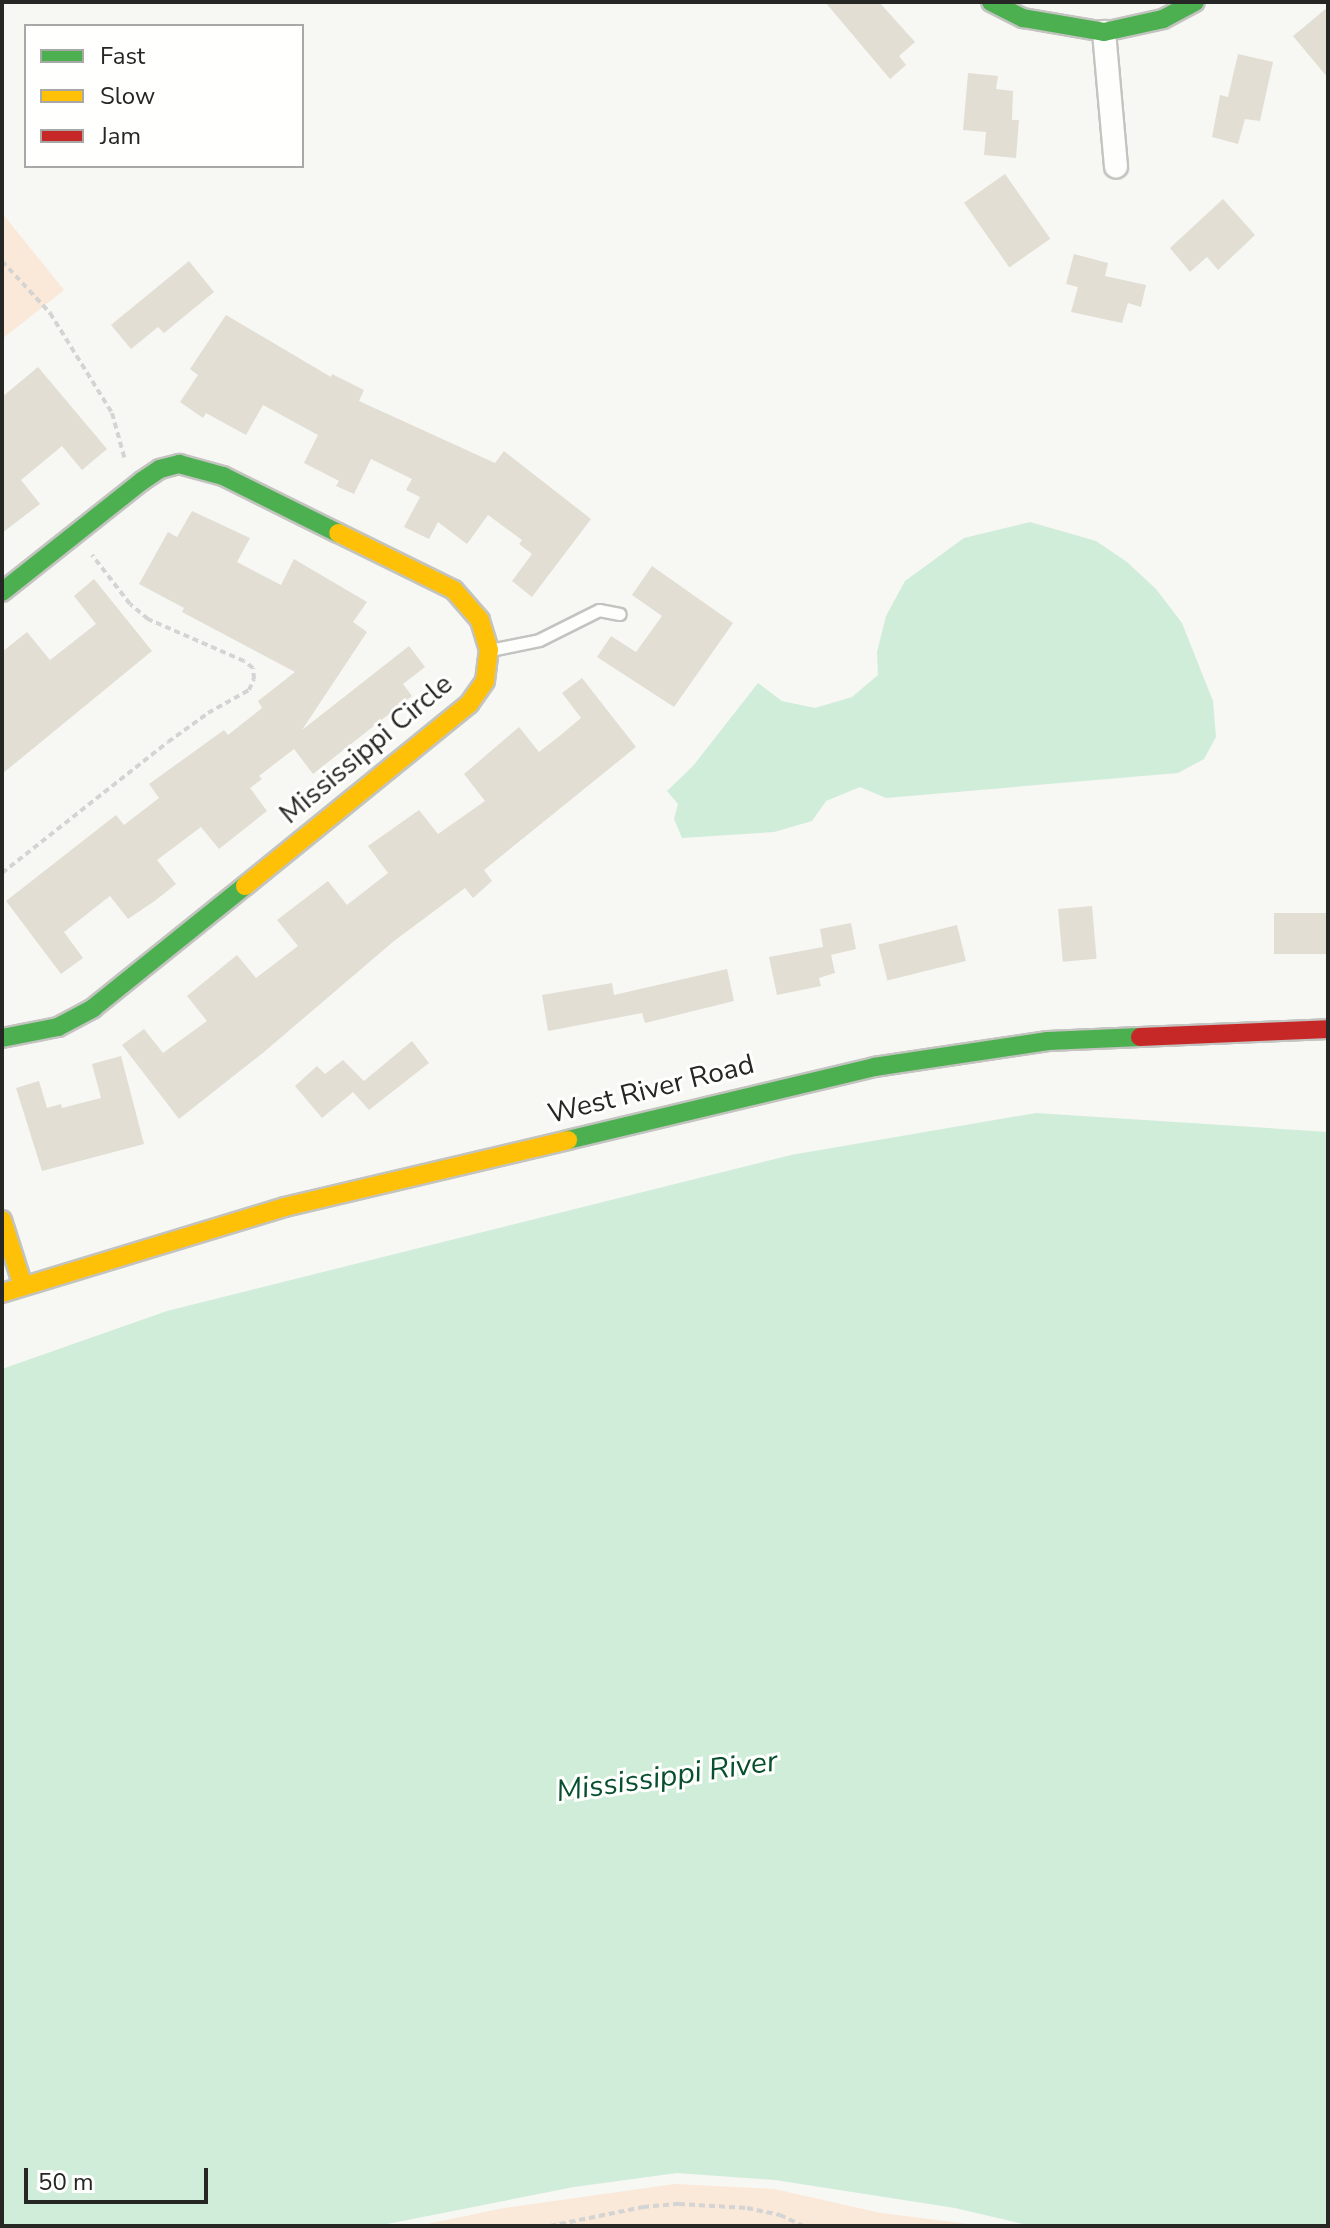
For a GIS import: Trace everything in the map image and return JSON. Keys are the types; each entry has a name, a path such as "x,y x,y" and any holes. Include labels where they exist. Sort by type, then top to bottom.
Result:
{"street":[{"path":"991,2 1023,18 1104,32 1163,19 1195,2"},
{"path":"1104,32 1116,166"},
{"path":"2,592 142,481 160,469 179,464 198,467 237,483 454,590 480,620 489,650"},
{"name":"Mississippi Circle","path":"2,1038 58,1027 93,1008 116,990 469,704 485,681 489,650"},
{"name":"West River Road","path":"2,1293 376,1184 790,1084 917,1058 1048,1041 1328,1029"},
{"path":"2,1220 23,1286"}],"lane":[{"path":"489,650 539,640 599,610 620,614"}],"path":[{"path":"2,261 50,313 112,413 125,461 142,481"},
{"path":"2,873 168,742 208,713 249,690 254,679 253,668 244,661 176,632 139,611 75,534"},
{"path":"550,2226 643,2207 679,2204 747,2208 804,2226"}],"shaded area":[{"path":"2,213 64,290 2,339"},
{"path":"675,2184 774,2189 881,2213 984,2226 418,2226 504,2208"}],"water":[{"path":"1030,522 1096,541 1127,562 1156,589 1182,623 1213,701 1216,737 1204,759 1178,773 886,798 860,787 826,801 812,821 774,832 682,838 674,819 678,804 667,791 693,766 758,683 782,701 815,708 852,697 878,675 877,652 886,616 905,581 964,538"},
{"name":"Mississippi River","path":"1036,1113 1328,1132 1328,2226 1032,2226 955,2208 775,2180 677,2173 574,2187 377,2226 2,2226 2,1369 167,1311 791,1155"}],"building":[{"path":"825,2 879,2 915,42 899,56 906,65 890,79"},
{"path":"1328,7 1328,78 1293,36"},
{"path":"1238,54 1273,62 1260,121 1245,119 1238,144 1212,137 1220,95 1228,97"},
{"path":"968,73 998,76 996,89 1013,91 1012,120 1019,120 1016,158 984,155 986,132 963,130"},
{"path":"1005,174 1050,239 1009,267 964,203"},
{"path":"1223,199 1255,235 1218,270 1207,257 1190,272 1170,248"},
{"path":"1074,254 1108,263 1105,276 1146,285 1141,307 1128,303 1122,323 1071,312 1078,287 1066,284"},
{"path":"189,261 214,292 164,333 158,327 131,349 111,325"},
{"path":"226,315 331,377 332,374 364,390 359,401 495,463 504,451 591,519 532,597 512,581 532,554 519,544 522,540 488,515 467,544 438,522 429,539 404,527 420,497 406,490 412,479 371,459 354,494 336,486 339,481 304,463 318,435 263,405 246,435 206,413 203,418 180,402 198,375 190,369"},
{"path":"38,367 107,449 82,470 62,446 21,480 40,504 2,533 2,397"},
{"path":"192,511 250,538 237,562 281,585 294,559 367,602 353,622 367,632 302,730 409,646 425,667 403,684 412,696 313,774 294,749 259,776 262,779 250,788 267,811 219,849 201,827 157,860 176,884 156,900 128,919 110,896 64,932 83,958 61,974 6,901 116,815 124,825 159,798 149,784 224,730 228,735 262,708 258,701 295,672 182,612 184,608 139,584 168,532 177,537"},
{"path":"652,566 733,623 674,707 597,657 611,636 636,652 662,616 632,595"},
{"path":"94,579 152,651 2,774 2,652 27,632 50,660 96,624 74,596"},
{"path":"582,678 636,747 484,870 492,881 473,898 465,888 394,941 264,1052 179,1119 122,1045 144,1029 163,1053 207,1021 187,996 237,955 256,978 298,946 277,920 328,881 347,905 388,873 368,846 419,810 438,834 485,801 464,774 519,727 539,752 562,734 581,718 562,693"},
{"path":"1092,906 1097,959 1063,962 1058,909"},
{"path":"1274,913 1328,913 1328,954 1274,954"},
{"path":"851,923 856,949 831,955 835,973 819,978 821,986 777,995 769,957 823,947 820,929"},
{"path":"957,925 966,961 887,980 878,945"},
{"path":"727,969 734,1001 645,1023 642,1013 548,1031 542,995 612,983 614,995"},
{"path":"412,1041 429,1063 369,1110 353,1092 322,1118 295,1086 317,1066 325,1074 343,1060 364,1081"},
{"path":"121,1056 144,1144 42,1171 16,1088 39,1081 47,1108 61,1104 62,1108 101,1098 92,1064"}],"traffic: fast":[{"path":"991,2 1023,18 1104,32 1163,19 1195,2"},
{"path":"2,592 142,481 160,469 179,464 223,476 338,533"},
{"path":"2,1038 58,1027 93,1008 245,886"},
{"path":"568,1140 874,1067 1048,1041 1140,1037"}],"traffic: slow":[{"path":"245,886 469,704 485,681 489,650 480,620 454,590 338,533"},
{"path":"2,1293 285,1207 568,1140"},
{"path":"2,1220 23,1286"}],"traffic: jam":[{"path":"1140,1037 1328,1029"}]}
